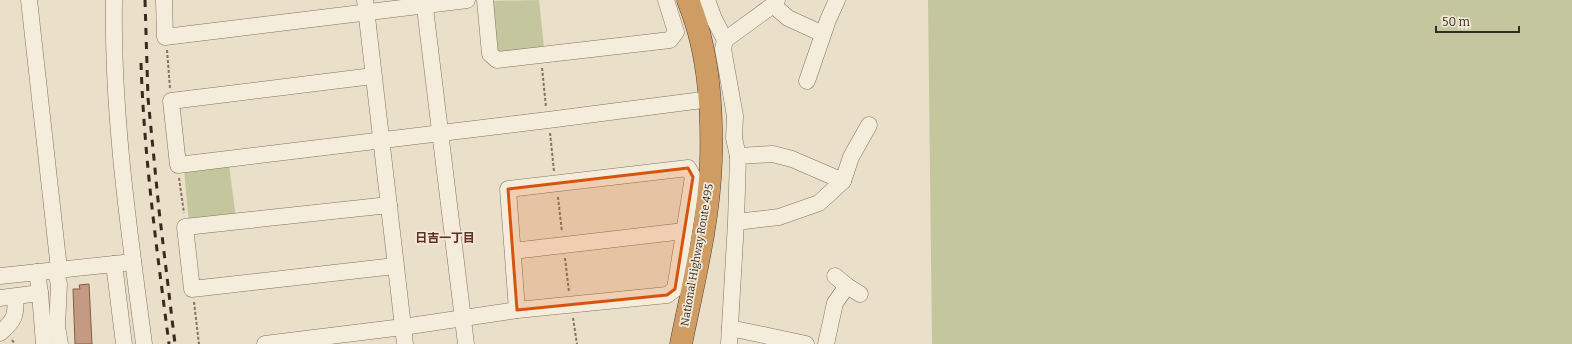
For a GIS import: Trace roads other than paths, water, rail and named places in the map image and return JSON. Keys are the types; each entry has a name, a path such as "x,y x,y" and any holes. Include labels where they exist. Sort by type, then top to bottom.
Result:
{"highway":[{"name":"National Highway Route 495","path":"681,344 706,212 711,162 710,109 701,41 688,0"}],"street":[{"path":"29,0 58,270 59,284 57,327 60,344"},
{"path":"114,0 116,91 120,151 144,344"},
{"path":"164,0 166,37 366,6 467,0"},
{"path":"485,0 490,54 497,60 670,40 676,32 666,0"},
{"path":"707,0 714,19 725,40 723,49 734,116 734,138 738,156 736,222 729,336 806,344"},
{"path":"807,81 823,34 837,0"},
{"path":"424,2 466,344"},
{"path":"725,40 775,3 788,18 823,34"},
{"path":"366,6 405,344"},
{"path":"373,76 171,101 178,165 548,120 710,109 734,116"},
{"path":"736,222 779,217 819,203 843,181 851,157 869,125"},
{"path":"738,156 773,154 792,159 843,181"},
{"path":"265,344 403,327 517,310 667,295 674,289 693,177 688,168 508,189 517,310"},
{"path":"389,205 185,227 192,289 395,266"},
{"path":"513,252 684,231"},
{"path":"0,276 133,262"},
{"path":"114,264 124,344"},
{"path":"37,272 44,344"},
{"path":"826,344 835,302 847,285"},
{"path":"0,333 15,317 16,308 8,297 40,293"}],"railway":[{"path":"145,0 148,98 159,210 175,344"},
{"path":"141,63 148,169 169,344"}],"district":[{"name":"日吉一丁目","path":"445,238"}]}
